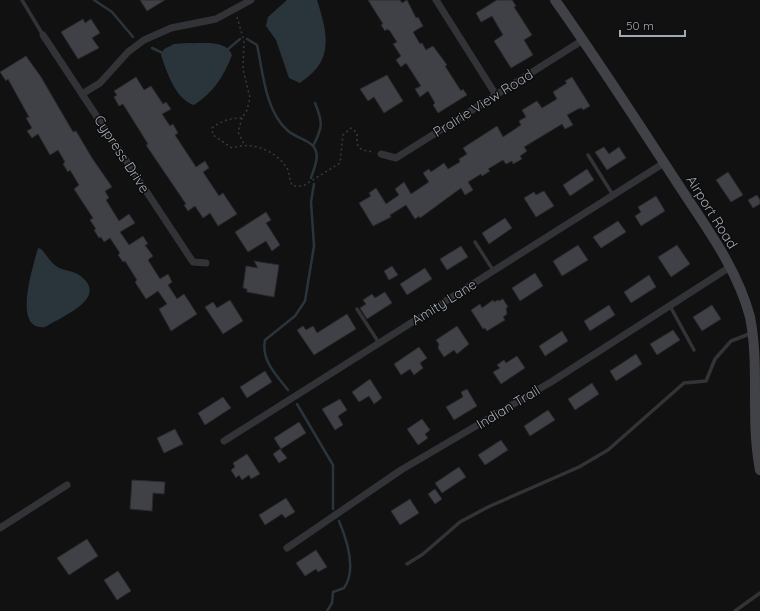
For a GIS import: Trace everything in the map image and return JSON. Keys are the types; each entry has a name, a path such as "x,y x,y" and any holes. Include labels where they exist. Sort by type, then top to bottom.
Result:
{"street":[{"path":"82,94 100,83 128,52 144,40 171,28 216,18 251,0"},
{"path":"436,0 496,95"},
{"name":"Airport Road","path":"555,0 664,163 730,267 750,316 753,333 756,366 756,435 760,470"},
{"name":"Cypress Drive","path":"43,35 193,262 206,263"},
{"name":"Prairie View Road","path":"381,154 396,158 583,40"},
{"name":"Amity Lane","path":"224,441 664,163"},
{"name":"Indian Trail","path":"287,548 401,470 551,382 730,267"},
{"path":"0,528 67,485"}],"lane":[{"path":"22,0 43,35"},
{"path":"588,155 613,195"},
{"path":"475,242 494,271"},
{"path":"670,306 694,350"},
{"path":"357,309 379,343"},
{"path":"407,564 467,518 488,507 579,467 608,450 684,383 706,381 715,359 731,342 753,333"},
{"path":"735,611 760,593"}],"path":[{"path":"235,9 244,41 243,69 250,98 238,132 245,146"},
{"path":"242,118 227,120 212,128 211,132 213,136 232,148 245,146 268,150 275,155 287,169 293,186 303,186 340,163 343,136 351,128 357,132 357,146 360,149 381,154"}],"shaded area":[{"path":"287,0 317,0 326,36 326,45 321,61 314,71 300,83 289,78 276,40 266,26 268,17"},
{"path":"174,44 219,44 229,50 232,55 217,83 207,95 194,105 187,102 177,91 169,77 161,55 164,49"},
{"path":"38,248 41,249 58,268 79,275 87,283 90,291 87,298 81,305 72,312 45,327 35,325 29,319 27,308 29,281"}],"building":[{"path":"140,0 165,0 147,11"},
{"path":"368,0 400,0 402,3 407,0 416,18 418,17 423,26 413,32 420,44 422,43 426,50 433,46 447,65 445,66 461,91 463,89 467,95 438,113 433,105 435,103 428,91 420,97 415,89 421,86 406,63 401,67 396,60 401,56 393,44 397,42 390,31 387,29 385,31 381,25 383,24"},
{"path":"497,0 512,0 516,6 514,7 532,35 524,40 533,55 511,68 494,41 503,35 492,16 481,22 476,13"},
{"path":"83,19 85,23 91,19 100,33 92,38 99,48 78,59 61,32"},
{"path":"26,56 41,77 73,132 76,131 112,187 105,191 109,198 106,200 119,221 129,214 135,223 120,232 129,245 143,236 148,244 145,245 153,256 148,260 160,279 168,274 172,282 168,285 177,299 184,294 197,314 171,331 159,309 167,304 158,291 146,299 135,282 137,280 125,261 123,262 118,255 120,253 110,238 104,242 101,237 99,238 94,230 96,229 90,220 93,218 74,189 79,185 70,170 68,172 63,164 65,162 58,150 50,155 38,134 32,138 27,131 32,128 26,118 29,117 8,79 6,81 0,72"},
{"path":"387,75 403,101 384,113 374,97 368,101 360,89"},
{"path":"136,77 144,90 151,86 163,104 166,102 171,109 162,114 170,126 173,124 178,133 175,135 196,167 205,161 209,168 203,172 219,196 223,193 237,214 218,226 210,213 203,218 195,206 188,211 184,205 186,204 146,145 148,144 123,104 119,106 114,97 117,95 114,91"},
{"path":"572,77 590,106 583,110 582,108 578,109 567,115 573,125 565,129 562,124 524,147 527,151 520,156 522,159 513,164 512,161 506,164 503,160 488,169 490,171 482,176 481,174 468,182 473,190 465,195 461,188 420,218 419,216 415,219 406,205 390,215 391,217 373,226 359,203 371,196 369,193 376,188 386,204 399,195 395,189 404,182 411,194 429,182 423,173 429,169 431,172 444,163 448,169 460,162 459,159 467,154 463,148 497,126 503,137 521,125 519,121 526,117 522,110 537,101 542,108 557,99 553,92 567,83 565,81"},
{"path":"604,147 609,154 619,147 626,158 607,170 595,152"},
{"path":"587,169 594,180 570,196 563,185"},
{"path":"728,172 743,195 731,202 716,180"},
{"path":"544,191 554,206 536,217 524,198 534,192 536,195"},
{"path":"757,195 760,200 760,204 753,208 748,200"},
{"path":"656,196 665,211 641,226 635,216 641,212 638,207"},
{"path":"266,212 271,220 266,223 280,245 272,251 266,241 248,252 235,232"},
{"path":"505,218 512,228 489,244 482,233"},
{"path":"618,221 626,232 601,248 593,237"},
{"path":"578,245 588,260 562,276 553,261"},
{"path":"677,245 690,264 671,277 658,257"},
{"path":"461,246 468,257 447,270 440,259"},
{"path":"254,261 279,265 274,297 247,292 247,289 243,288 246,266 258,268"},
{"path":"392,266 398,275 389,280 384,271"},
{"path":"425,268 432,279 407,295 400,284"},
{"path":"535,273 543,286 520,301 512,288"},
{"path":"649,275 656,287 631,303 624,292"},
{"path":"385,292 392,303 367,319 360,308 366,304 363,300 372,294 375,298"},
{"path":"503,299 508,307 506,308 507,314 503,317 505,320 487,331 485,328 483,329 471,310 480,304 482,308 493,300 494,302"},
{"path":"230,300 243,321 223,334 205,307 213,302 217,308"},
{"path":"609,305 615,315 590,331 584,321"},
{"path":"712,305 721,319 702,331 693,317"},
{"path":"347,314 356,329 314,355 297,330 303,326 306,330 313,326 317,333"},
{"path":"457,326 469,344 457,354 454,350 444,357 438,348 439,344 436,340"},
{"path":"673,330 680,340 657,355 650,344"},
{"path":"562,331 568,341 545,356 539,346"},
{"path":"419,347 427,358 420,363 423,368 414,375 410,369 401,375 394,364"},
{"path":"636,354 642,364 616,381 610,371"},
{"path":"517,356 525,368 501,384 493,372 500,368 497,365 504,360 506,363"},
{"path":"265,371 272,382 247,398 240,387"},
{"path":"370,379 382,398 374,404 369,396 359,402 352,392"},
{"path":"592,383 599,394 575,410 568,399"},
{"path":"467,389 477,406 454,420 446,407 463,397 461,392"},
{"path":"223,397 231,408 205,425 198,413"},
{"path":"340,399 347,410 338,416 343,425 335,430 322,409"},
{"path":"548,410 555,420 530,436 524,426"},
{"path":"422,419 430,430 425,434 428,438 418,445 407,429"},
{"path":"299,422 306,433 281,449 274,438"},
{"path":"175,429 183,444 164,453 157,438"},
{"path":"501,440 508,450 485,465 478,455"},
{"path":"280,449 287,458 279,463 273,454"},
{"path":"247,454 260,474 251,479 249,475 242,480 239,475 236,478 231,470 235,467 233,463"},
{"path":"459,467 466,477 442,493 435,483"},
{"path":"132,480 165,482 164,494 153,493 152,511 130,509"},
{"path":"435,489 442,499 435,504 428,494"},
{"path":"286,498 295,512 285,518 282,514 265,525 259,515"},
{"path":"410,499 419,513 400,525 391,511"},
{"path":"87,539 98,556 69,575 57,558"},
{"path":"316,550 327,567 318,572 316,569 305,576 296,563"},
{"path":"118,571 131,591 117,600 104,580"}],"waterway":[{"path":"94,0 112,12 133,37"},
{"path":"227,50 240,39"},
{"path":"247,39 257,45 269,101 280,122 287,130 313,146 315,150 317,157 311,178"},
{"path":"152,48 165,54"},
{"path":"313,146 319,134 321,124 315,103"},
{"path":"288,390 270,367 264,347 265,340 295,316 305,301 314,246 311,202 314,184"},
{"path":"297,404 333,465 333,509"},
{"path":"327,611 332,603 333,592 344,588 350,573 348,546 339,521"}]}
